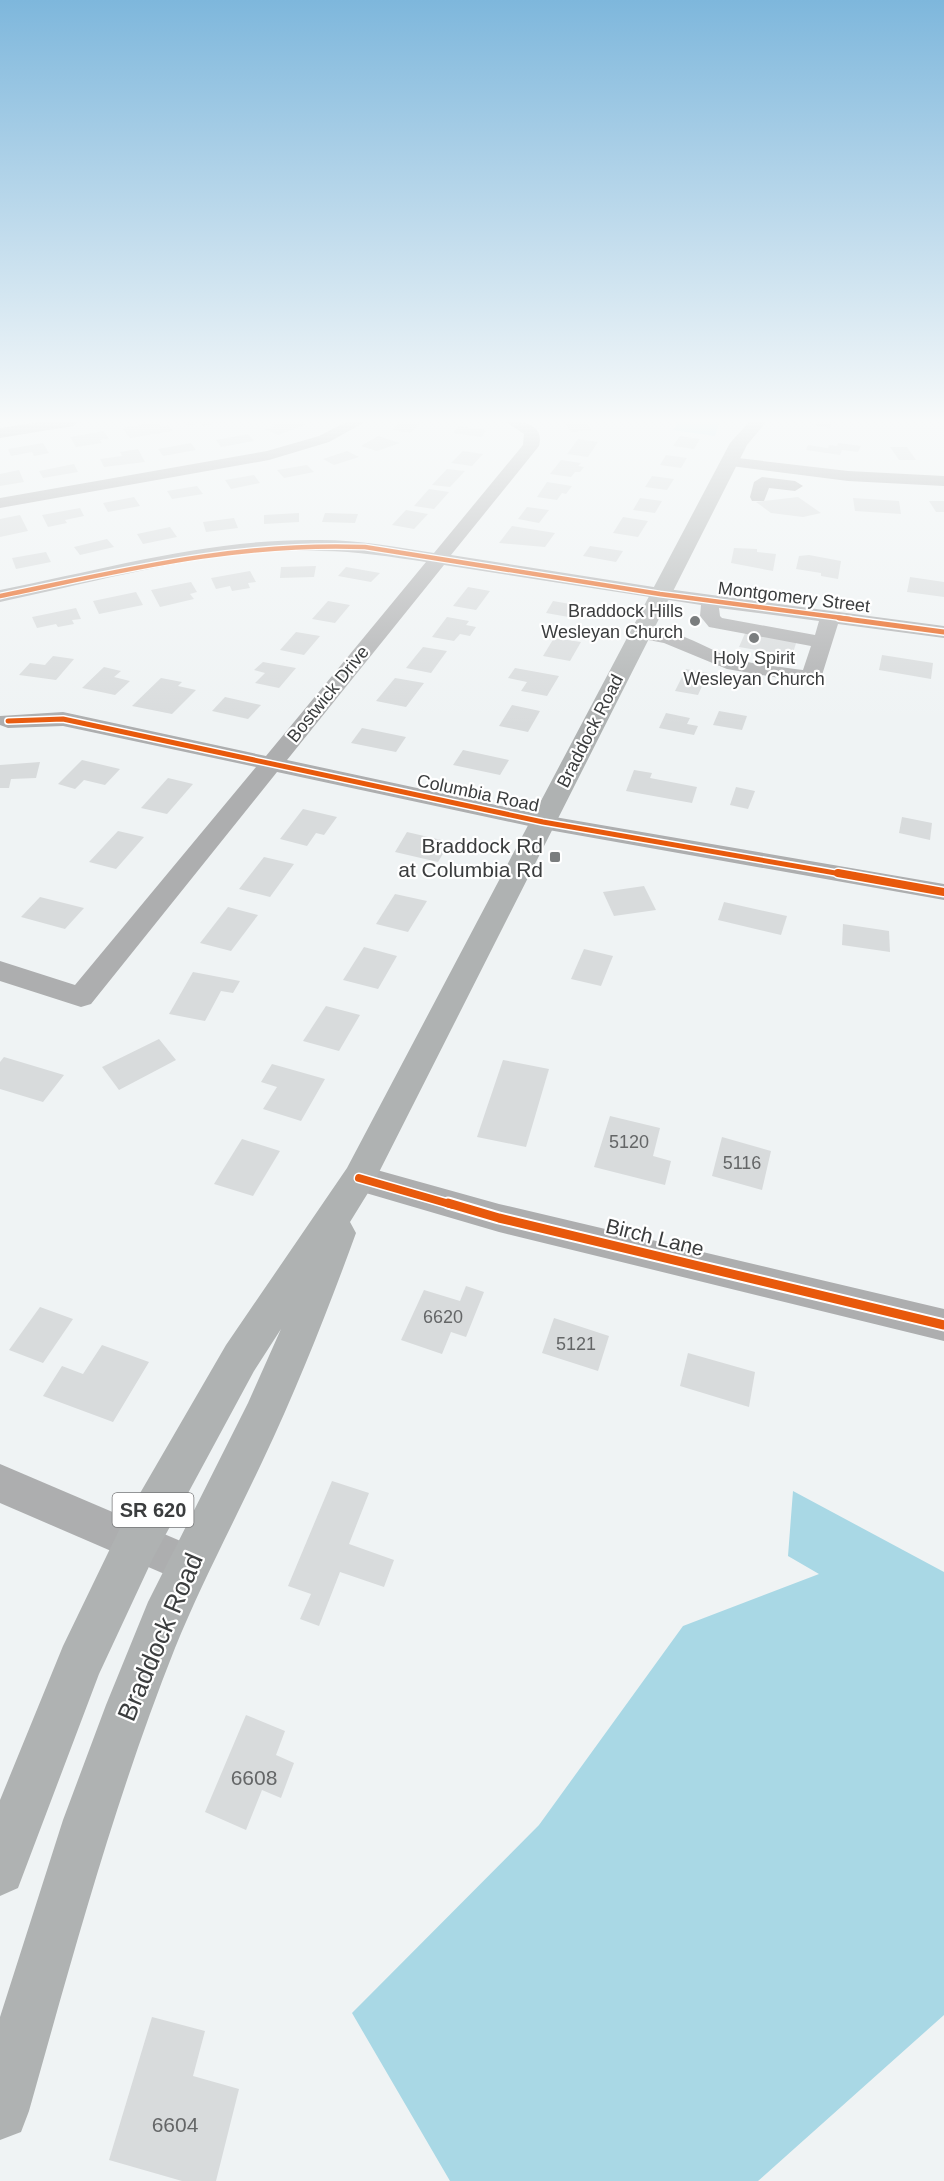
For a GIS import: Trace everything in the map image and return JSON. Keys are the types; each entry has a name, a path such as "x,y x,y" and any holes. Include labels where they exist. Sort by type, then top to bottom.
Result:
{"main road":[{"name":"Braddock Road","path":"0,1870 80,1663 137,1542 174,1471 240,1358 359,1178 696,523"},
{"name":"Braddock Road","path":"0,2111 59,1912 112,1751 152,1646 262,1418 307,1316 359,1178"}],"street":[{"name":"Bostwick Drive","path":"0,971 81,998 468,523"},
{"name":"Montgomery Street","path":"0,596 206,555 258,548 353,546 660,594 944,632"},
{"path":"711,601 708,614 710,619 716,623 821,642"},
{"path":"640,633 669,638 734,665 807,677 812,675 830,617"},
{"name":"Columbia Road","path":"8,721 63,720 543,822 944,892"},
{"name":"Birch Lane","path":"359,1178 499,1218 944,1325"},
{"path":"0,1483 190,1565"}],"shaded area":[{"path":"793,1491 944,1572 944,2015 758,2181 450,2181 352,2013 539,1825 683,1626 819,1574 788,1556"}],"building":[{"path":"0,523 24,523 28,531 0,537"},
{"path":"46,523 67,523 48,527"},
{"path":"203,523 236,523 238,528 206,532"},
{"path":"394,523 420,523 414,529 392,525"},
{"path":"619,523 647,523 638,537 613,533"},
{"path":"512,526 555,533 545,547 499,543"},
{"path":"170,527 177,537 143,544 137,534"},
{"path":"107,539 114,547 80,555 74,547"},
{"path":"590,546 623,551 616,562 583,556"},
{"path":"734,548 757,549 757,552 776,554 773,571 731,563"},
{"path":"46,552 51,562 16,569 12,558"},
{"path":"809,555 841,561 838,579 821,576 821,573 796,569 799,556"},
{"path":"316,566 314,577 280,578 281,567"},
{"path":"346,567 380,573 371,582 338,576"},
{"path":"250,571 256,582 248,583 250,588 232,591 230,586 216,589 211,578"},
{"path":"910,577 944,582 944,597 907,592"},
{"path":"191,582 197,592 190,594 194,599 160,607 151,590"},
{"path":"468,587 490,591 476,610 453,606"},
{"path":"136,592 143,605 99,614 93,601"},
{"path":"328,601 350,605 335,623 312,619"},
{"path":"553,601 587,607 580,619 546,613"},
{"path":"76,608 81,619 72,620 74,624 58,627 56,624 37,628 32,617"},
{"path":"447,617 469,621 466,625 476,627 470,636 460,634 454,641 432,637"},
{"path":"746,631 797,640 792,656 739,647"},
{"path":"296,632 320,636 304,655 280,650"},
{"path":"554,638 581,642 570,661 543,656"},
{"path":"423,647 447,651 431,673 406,668"},
{"path":"882,655 933,663 931,679 879,670"},
{"path":"53,656 74,659 56,680 19,675 30,663 45,665"},
{"path":"263,662 296,668 279,688 255,683 265,673 254,670"},
{"path":"104,667 121,671 114,677 130,681 115,695 82,688"},
{"path":"515,668 559,676 547,696 521,691 527,682 508,678"},
{"path":"686,669 708,673 698,695 675,691"},
{"path":"161,678 182,682 178,686 196,690 172,714 132,706"},
{"path":"395,678 424,683 406,707 376,701"},
{"path":"225,697 261,705 248,719 212,711"},
{"path":"512,705 540,711 528,732 499,726"},
{"path":"719,711 747,716 742,730 713,725"},
{"path":"666,713 690,718 687,724 698,726 694,735 659,728"},
{"path":"362,728 406,737 396,752 351,743"},
{"path":"463,750 509,760 500,775 453,765"},
{"path":"82,760 120,769 105,785 84,780 75,789 58,784"},
{"path":"40,762 36,778 11,779 9,788 0,788 0,765"},
{"path":"634,770 652,773 650,778 697,787 692,803 626,791"},
{"path":"168,778 193,784 167,814 141,808"},
{"path":"736,787 755,791 748,809 730,805"},
{"path":"303,809 337,817 324,835 316,833 307,846 280,839"},
{"path":"902,817 932,823 930,840 899,833"},
{"path":"118,831 144,837 116,869 89,862"},
{"path":"407,832 450,842 438,862 395,852"},
{"path":"264,857 294,864 270,897 239,889"},
{"path":"644,886 656,910 614,916 603,892"},
{"path":"395,894 427,901 408,932 376,924"},
{"path":"40,897 84,908 65,929 21,917"},
{"path":"724,902 787,916 781,935 718,920"},
{"path":"228,907 258,915 231,951 200,943"},
{"path":"843,924 889,931 890,952 842,945"},
{"path":"364,947 397,956 378,989 343,980"},
{"path":"584,949 613,956 601,986 571,979"},
{"path":"193,972 240,981 233,993 221,991 205,1021 169,1014"},
{"path":"326,1006 360,1015 339,1051 303,1041"},
{"path":"159,1039 176,1060 119,1090 102,1067"},
{"path":"4,1057 64,1075 43,1102 0,1089 0,1062"},
{"path":"503,1060 549,1069 526,1147 477,1137"},
{"path":"272,1064 325,1079 301,1121 263,1109 277,1087 261,1082"},
{"path":"610,1116 660,1128 653,1156 671,1161 665,1185 594,1167"},
{"path":"722,1137 771,1151 762,1190 712,1176"},
{"path":"242,1139 280,1151 253,1196 214,1184"},
{"path":"466,1286 484,1292 466,1337 451,1332 442,1354 401,1340 424,1290 460,1301"},
{"path":"40,1307 73,1319 43,1363 9,1350"},
{"path":"554,1318 609,1336 598,1371 542,1353"},
{"path":"102,1345 149,1362 113,1422 43,1396 62,1366 83,1374"},
{"path":"688,1353 755,1372 749,1407 680,1386"},
{"path":"332,1481 369,1493 349,1544 394,1560 384,1587 340,1572 319,1626 300,1619 311,1594 288,1586"},
{"path":"246,1715 285,1731 276,1755 294,1763 281,1798 262,1790 246,1830 205,1812"},
{"path":"152,2017 205,2031 193,2076 239,2089 216,2181 182,2181 109,2160"}],"cycle path":[{"path":"0,596 181,559 273,547 319,545 365,547 660,594 944,632"},
{"path":"8,721 63,719 543,822 944,892"},
{"path":"359,1178 499,1218 944,1325"}],"place":[{"name":"Braddock Hills Wesleyan Church","path":"695,621"},
{"name":"Holy Spirit Wesleyan Church","path":"754,638"},
{"name":"Braddock Rd at Columbia Rd","path":"555,857"}]}
